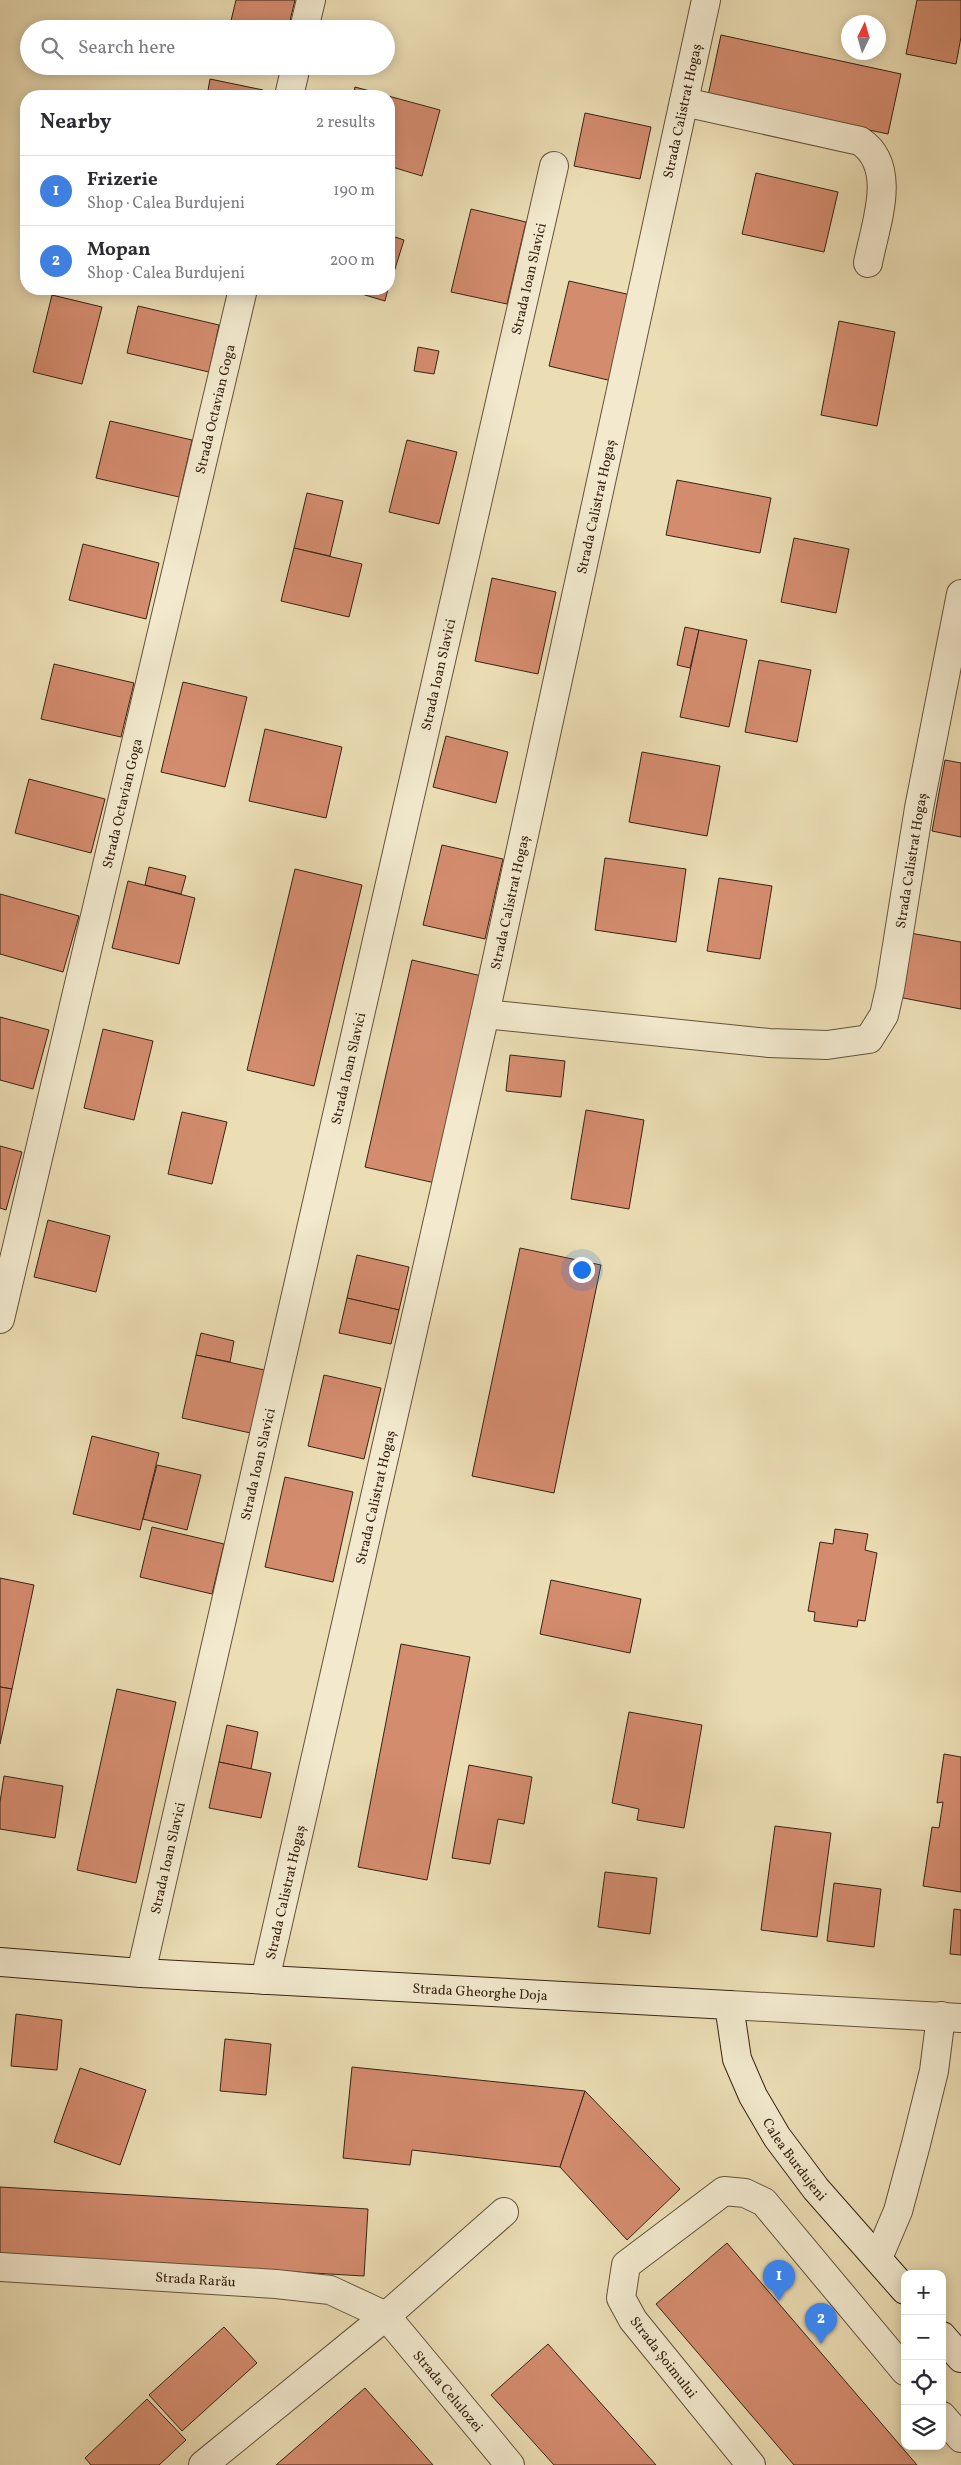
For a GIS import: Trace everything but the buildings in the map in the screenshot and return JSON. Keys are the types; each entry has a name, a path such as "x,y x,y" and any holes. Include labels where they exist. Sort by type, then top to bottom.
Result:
{"street":[{"path":"306,20 311,0"},
{"name":"Strada Calistrat Hogaș","path":"265,1980 485,1014 706,0"},
{"path":"290,90 294,75"},
{"path":"684,102 860,141 871,148 878,161 882,189 868,263"},
{"name":"Strada Ioan Slavici","path":"141,1973 554,166"},
{"name":"Strada Octavian Goga","path":"0,1319 242,295"},
{"name":"Strada Calistrat Hogaș","path":"485,1014 769,1043 827,1045 869,1039 884,1015 890,989 920,808 961,594"},
{"name":"Strada Gheorghe Doja","path":"0,1962 141,1973 951,2017"},
{"name":"Calea Burdujeni","path":"729,2005 737,2059 753,2096 777,2137 816,2189 901,2285"},
{"path":"878,2258 898,2211 934,2071 951,2017"},
{"name":"Strada Șoimului","path":"752,2465 633,2320 621,2298 626,2265 724,2191 745,2193 764,2202 901,2366"},
{"path":"203,2465 386,2316 504,2212"},
{"name":"Strada Rarău","path":"0,2267 276,2284 330,2290 386,2316"},
{"name":"Strada Celulozei","path":"386,2316 510,2465"},
{"path":"946,2341 961,2358"},
{"path":"946,2421 961,2438"}],"place":[{"name":"Frizerie","path":"779,2301"},
{"name":"Mopan","path":"821,2344"}]}
